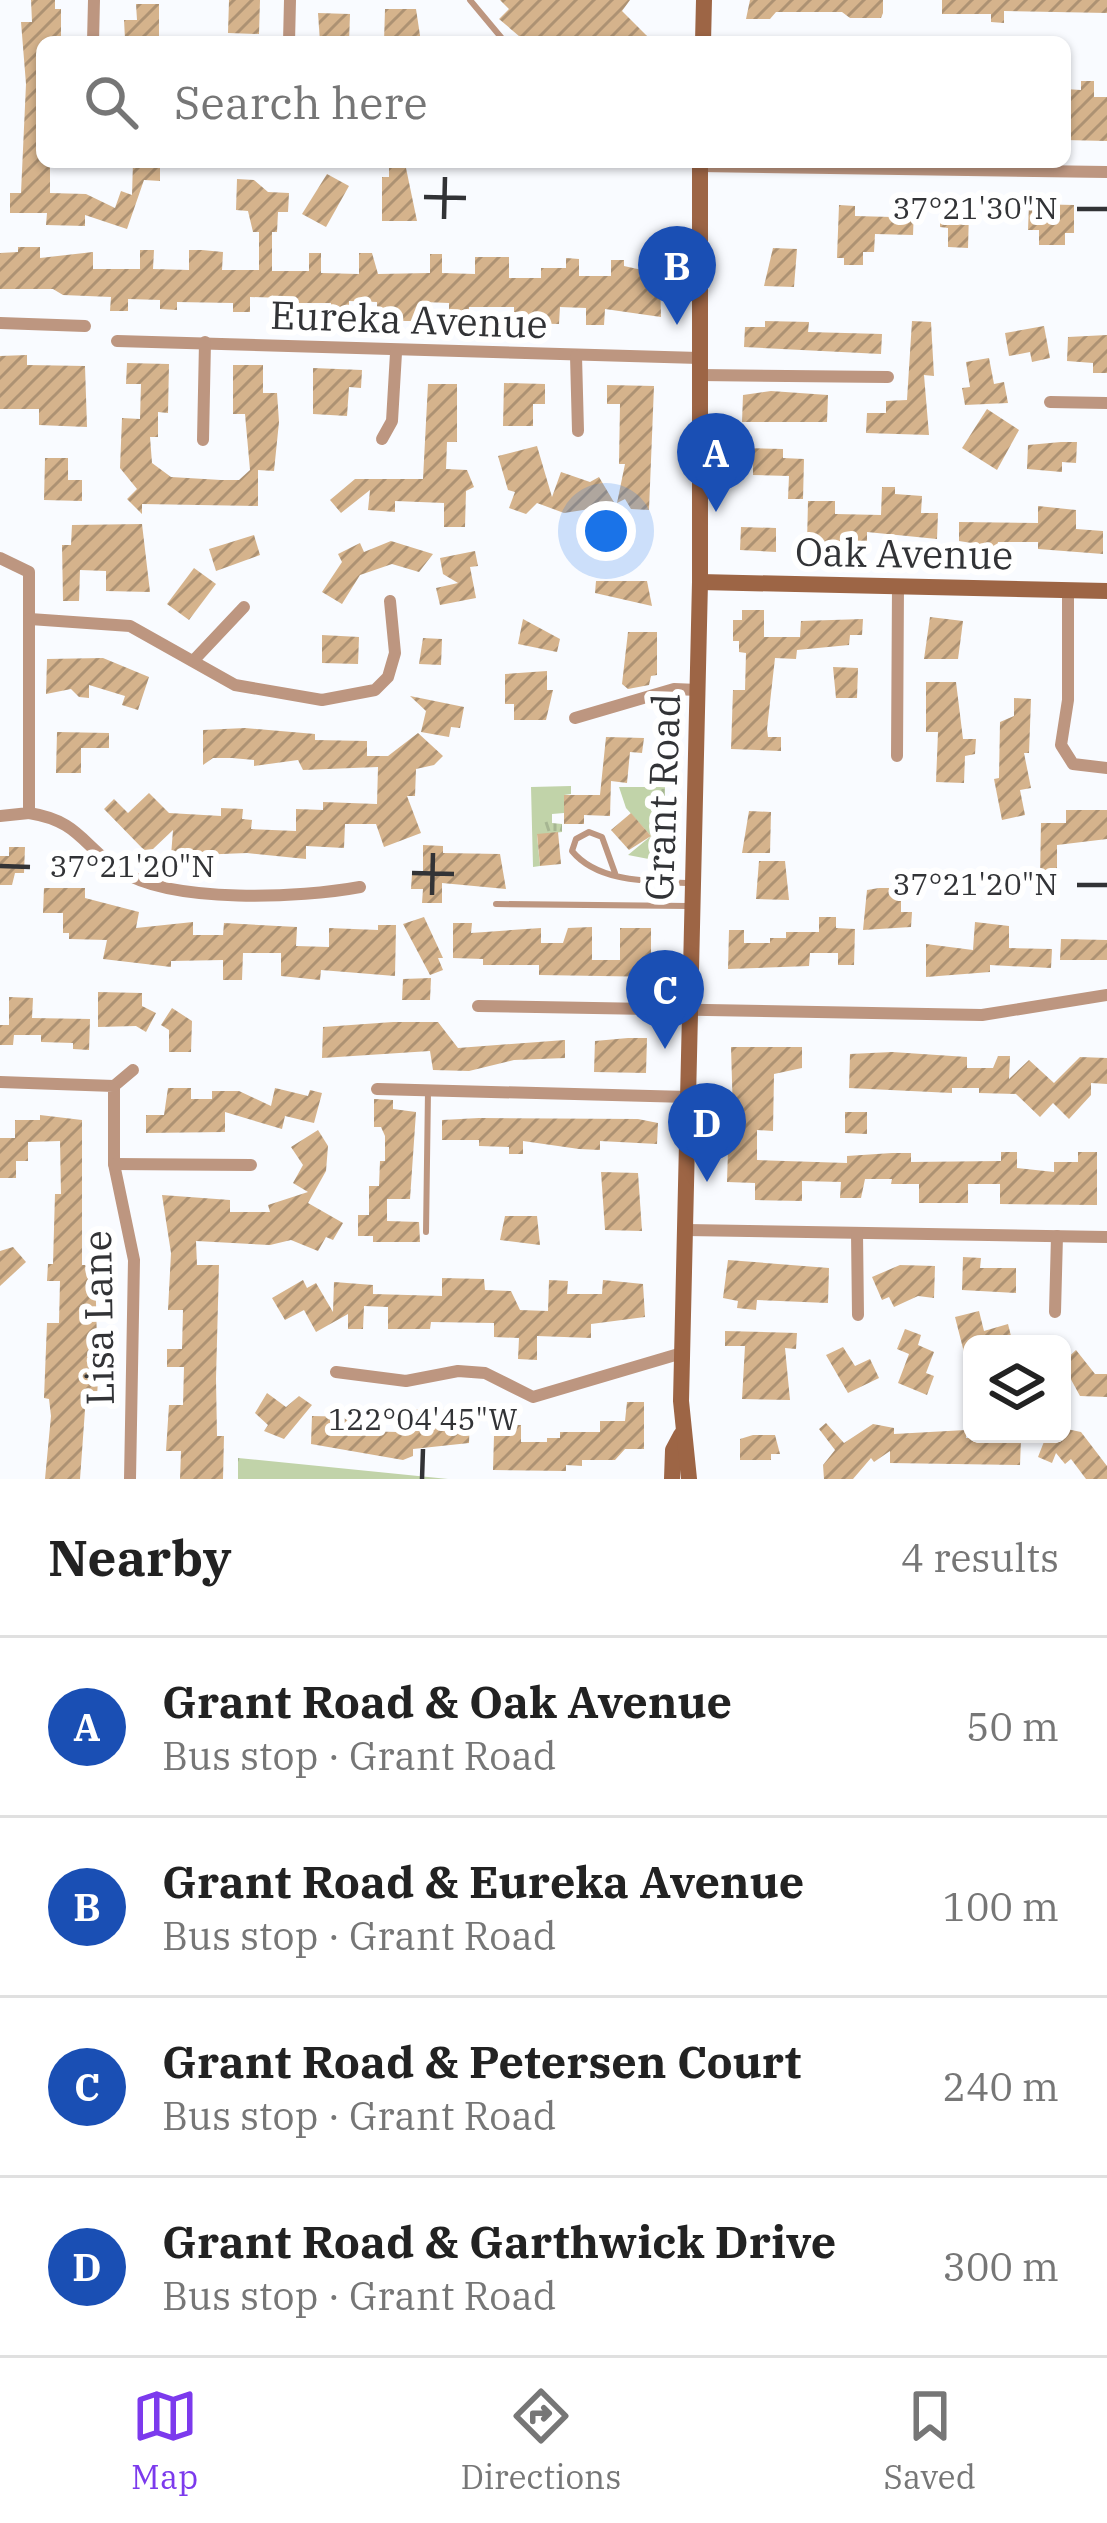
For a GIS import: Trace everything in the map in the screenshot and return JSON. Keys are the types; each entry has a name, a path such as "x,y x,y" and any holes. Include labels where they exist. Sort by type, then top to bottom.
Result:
{"main road":[{"path":"703,36 704,0"},
{"name":"Grant Road","path":"672,1479 673,1450 681,1435 698,690 700,168"},
{"name":"Oak Avenue","path":"700,582 1107,591"},
{"name":"Grant Road","path":"681,1435 689,1450 689,1479"}],"street":[{"path":"93,36 94,0"},
{"path":"289,36 290,0"},
{"path":"904,168 1107,172"},
{"path":"0,323 85,326"},
{"name":"Eureka Avenue","path":"117,341 576,356 888,376"},
{"path":"203,440 205,341"},
{"path":"382,439 392,421 396,353"},
{"path":"576,356 578,431"},
{"path":"1050,402 1107,403"},
{"path":"0,558 29,572 29,813"},
{"path":"897,756 898,585"},
{"path":"1068,590 1068,700 1061,745 1073,764 1107,768"},
{"path":"30,619 130,626 235,685 270,695 322,700 359,695 388,677 395,653 390,601"},
{"path":"194,659 244,607"},
{"path":"575,718 674,689 698,690"},
{"path":"0,816 29,813 58,818 124,874 159,888 313,894 361,886"},
{"path":"478,1006 982,1015 1107,995"},
{"path":"0,1082 114,1086 134,1070"},
{"name":"Lisa Lane","path":"114,1086 114,1163 134,1260 130,1479"},
{"path":"376,1090 688,1097"},
{"path":"114,1163 251,1165"},
{"path":"686,1229 1107,1238"},
{"path":"856,1233 857,1315"},
{"path":"1054,1312 1057,1236"},
{"path":"337,1372 406,1382 458,1371 485,1373 533,1397 682,1353"}],"lane":[{"path":"470,0 500,36"},
{"path":"615,873 602,837 589,832 576,839 572,851 580,861 624,878 693,884"},
{"path":"496,904 692,906"},
{"path":"426,1232 428,1090"}],"green space":[{"path":"571,786 571,794 564,795 564,813 552,814 552,823 562,824 562,832 537,835 540,866 533,867 531,787"},
{"path":"619,787 665,787 664,862 628,855 651,836 626,808"},
{"path":"238,1458 448,1479 238,1479"}],"building":[{"path":"31,0 55,0 55,9 61,9 61,36 36,36 36,168 50,168 50,193 86,194 115,208 121,191 132,195 133,168 160,168 160,181 144,180 127,229 85,215 85,226 46,225 47,213 10,213 10,193 21,193 26,84 21,22 32,22"},
{"path":"229,0 260,0 259,34 228,33"},
{"path":"500,0 630,0 622,11 647,36 519,36 499,19 509,9"},
{"path":"750,0 883,0 883,13 881,18 850,18 842,12 776,12 770,19 746,19"},
{"path":"942,0 1107,0 1107,13 1004,11 1004,23 991,22 991,14 942,14"},
{"path":"136,4 159,4 159,36 125,36 124,20 137,20"},
{"path":"385,9 416,9 420,36 384,36"},
{"path":"318,13 350,14 349,36 320,36"},
{"path":"1081,81 1094,81 1094,97 1107,97 1107,141 1071,140 1071,89 1081,90"},
{"path":"389,168 406,168 417,221 382,221 382,177 389,177"},
{"path":"327,174 349,186 326,227 302,214"},
{"path":"237,179 254,180 268,192 289,193 288,212 278,212 277,232 272,232 272,271 309,271 309,253 321,253 321,273 359,274 359,253 372,253 378,274 430,273 430,254 442,254 442,273 475,274 475,257 509,257 509,278 541,278 541,268 566,268 566,258 579,259 579,276 611,276 611,260 624,260 624,266 660,274 661,317 605,309 604,325 586,325 586,308 560,307 559,324 514,323 514,307 469,307 469,323 449,322 449,303 424,302 424,321 405,321 377,318 377,302 349,301 349,314 331,314 331,303 299,303 299,313 283,312 283,298 250,297 250,312 233,312 233,303 177,302 177,310 160,309 160,300 128,299 128,311 110,311 111,297 63,295 53,289 0,289 0,253 18,252 18,247 40,247 40,258 93,252 93,269 140,269 140,250 154,250 153,269 189,270 189,250 202,250 223,252 222,270 259,270 259,232 253,232 248,211 236,210"},
{"path":"1029,204 1074,205 1074,233 1065,233 1065,245 1039,245 1039,230 1028,230"},
{"path":"839,205 855,206 855,216 892,217 893,207 914,208 913,235 875,234 874,252 863,252 863,265 844,265 844,258 837,258"},
{"path":"940,211 969,212 968,248 948,247 948,228 940,227"},
{"path":"773,248 797,249 794,287 764,286"},
{"path":"765,321 809,322 808,332 882,334 881,354 744,347 745,327 765,327"},
{"path":"912,321 931,322 934,376 924,375 929,435 866,433 867,413 886,413 886,401 907,400"},
{"path":"1044,326 1050,358 1032,362 1030,352 1009,356 1005,333"},
{"path":"1107,335 1107,373 1093,373 1093,363 1067,361 1068,337"},
{"path":"27,355 27,365 85,366 87,427 39,425 39,409 0,409 0,356"},
{"path":"989,358 994,384 1004,382 1008,403 965,405 962,388 970,387 966,362"},
{"path":"127,363 169,364 168,413 158,412 158,437 150,437 152,463 171,477 221,480 239,480 250,470 245,414 233,414 233,365 263,365 263,393 277,393 279,422 274,471 258,470 258,506 142,504 142,514 127,499 137,489 120,468 122,418 140,419 141,384 126,384"},
{"path":"313,368 362,370 361,388 349,387 347,416 313,414"},
{"path":"504,383 545,384 545,404 533,404 533,426 503,426"},
{"path":"428,384 457,384 457,442 447,442 446,469 467,470 474,487 466,491 465,527 444,527 444,503 395,501 395,512 368,510 370,490 341,513 330,500 355,479 423,479"},
{"path":"607,385 654,386 649,510 631,509 625,499 617,503 625,464 619,464 620,404 607,404"},
{"path":"771,391 828,395 827,422 742,422 743,395"},
{"path":"987,409 1019,430 997,470 962,448"},
{"path":"1077,442 1076,463 1062,462 1062,472 1027,469 1028,445"},
{"path":"537,446 552,497 561,472 590,482 599,477 615,504 599,513 596,508 564,513 537,503 526,514 509,508 515,492 508,490 498,456"},
{"path":"743,448 783,449 783,458 804,459 803,499 788,499 789,476 753,475 753,464 743,464"},
{"path":"45,458 68,458 68,480 82,480 82,501 44,500"},
{"path":"882,487 895,487 895,494 922,496 921,513 938,513 937,539 867,532 867,542 807,544 808,501 835,501 835,514 881,515"},
{"path":"1038,506 1076,510 1076,529 1103,531 1103,554 1038,549 1038,542 998,542 997,547 959,541 959,522 1038,523"},
{"path":"142,524 150,592 106,591 106,571 80,570 79,601 63,601 62,545 71,545 72,525"},
{"path":"741,527 776,528 776,552 740,550"},
{"path":"254,535 260,555 216,571 209,549"},
{"path":"391,541 433,554 419,572 392,564 360,575 342,604 322,592 342,562 338,554 360,543 364,552"},
{"path":"475,551 478,566 470,567 476,598 440,605 436,588 458,583 443,574 440,558"},
{"path":"194,568 216,584 189,620 167,604"},
{"path":"596,581 647,581 652,606 595,593"},
{"path":"742,610 764,610 764,637 800,637 801,621 863,619 862,635 850,635 849,645 797,650 796,659 775,658 767,729 768,737 781,737 781,751 731,749 733,690 745,690 746,653 739,652 739,641 733,641 733,620 742,620"},
{"path":"930,617 963,621 958,659 924,659"},
{"path":"523,619 560,639 557,652 518,644"},
{"path":"628,632 657,632 657,675 651,676 649,685 628,689 622,684"},
{"path":"322,635 359,637 358,664 322,663"},
{"path":"423,638 442,639 441,665 419,664"},
{"path":"103,658 149,677 138,710 122,705 125,696 89,685 89,698 71,689 46,694 47,659"},
{"path":"833,667 858,668 857,698 836,698"},
{"path":"547,671 547,690 553,690 546,720 514,720 514,704 505,704 505,674"},
{"path":"926,682 956,682 963,739 976,739 975,754 965,756 964,783 936,782 938,732 926,732"},
{"path":"410,696 464,707 460,728 451,727 449,737 421,732 426,711"},
{"path":"1014,698 1031,699 1029,753 1024,753 1031,788 1020,790 1025,815 1002,820 994,779 999,778 1000,722 1014,716"},
{"path":"203,730 315,734 315,740 367,741 367,756 388,756 418,733 443,756 434,765 416,769 415,796 407,796 421,833 384,847 376,824 345,824 344,848 306,846 306,859 247,853 171,856 173,830 153,849 144,850 104,809 114,799 128,813 149,793 169,813 221,816 221,808 243,809 242,819 252,820 251,829 296,831 296,809 323,810 323,802 377,804 378,767 303,770 298,760 254,766 254,760 232,758 213,758 203,765"},
{"path":"57,732 109,733 109,748 81,748 81,773 56,773"},
{"path":"606,737 644,738 642,753 630,752 627,783 611,781 610,816 584,815 584,824 564,824 564,795 600,795"},
{"path":"1066,810 1107,810 1107,839 1057,845 1057,879 1040,879 1041,823 1066,823"},
{"path":"749,811 771,812 770,853 742,853"},
{"path":"631,813 651,836 629,850 611,830"},
{"path":"558,832 561,864 540,866 537,834"},
{"path":"423,845 443,846 443,853 500,854 506,889 442,883 442,903 422,903 423,889 411,889 412,874 423,874"},
{"path":"9,847 25,847 24,873 15,873 12,885 0,885 0,856 9,856"},
{"path":"759,861 785,861 789,900 756,899"},
{"path":"44,888 85,888 85,898 139,912 136,928 193,922 193,935 223,935 224,923 297,927 296,946 329,947 329,928 378,930 378,925 396,925 395,976 321,970 320,980 281,976 281,953 243,953 242,980 223,980 223,960 171,961 171,967 103,959 107,940 69,939 69,933 63,933 63,913 43,913"},
{"path":"901,888 901,912 912,912 911,927 863,930 867,890"},
{"path":"424,917 443,958 438,958 443,970 430,975 403,924"},
{"path":"819,917 836,917 836,928 855,929 854,965 838,965 838,953 810,953 809,966 728,969 729,930 744,930 744,943 770,943 770,938 786,938 786,932 819,932"},
{"path":"975,922 1009,926 1009,948 1052,949 1051,968 990,965 990,972 926,977 926,944 973,950"},
{"path":"453,923 472,923 471,933 541,928 541,943 563,943 568,928 592,927 592,960 620,960 620,928 651,928 651,959 661,959 661,977 539,975 539,965 483,965 483,959 453,958"},
{"path":"1061,939 1107,940 1107,960 1060,960"},
{"path":"431,978 430,1000 402,1000 403,979"},
{"path":"98,992 142,993 142,1006 156,1013 146,1032 136,1026 98,1027"},
{"path":"9,997 33,998 32,1018 90,1019 89,1050 73,1049 73,1043 41,1042 41,1035 14,1035 13,1045 0,1045 0,1025 9,1025"},
{"path":"172,1008 192,1021 191,1052 169,1052 169,1030 161,1025"},
{"path":"438,1022 458,1048 565,1040 565,1058 514,1060 469,1071 433,1070 430,1051 322,1058 323,1027"},
{"path":"647,1038 646,1073 594,1072 595,1041"},
{"path":"731,1047 802,1047 802,1068 774,1074 773,1131 757,1130 757,1160 847,1163 847,1156 911,1153 911,1162 1001,1161 1001,1152 1017,1152 1017,1168 1054,1172 1054,1162 1078,1162 1078,1152 1097,1152 1097,1205 1000,1204 1000,1184 968,1184 968,1203 919,1203 919,1184 891,1184 892,1179 865,1179 861,1198 840,1198 841,1182 802,1181 802,1201 755,1200 755,1183 727,1182 728,1150 734,1150"},
{"path":"850,1054 967,1057 967,1068 993,1068 998,1056 1010,1056 1009,1079 1029,1060 1054,1083 1080,1057 1107,1058 1107,1084 1091,1083 1091,1095 1069,1119 1053,1103 1040,1117 1016,1094 979,1093 979,1088 952,1088 952,1093 849,1088"},
{"path":"168,1088 191,1088 191,1099 212,1099 212,1091 239,1091 271,1106 275,1088 308,1096 310,1090 322,1093 314,1123 285,1116 282,1129 225,1112 225,1132 146,1133 146,1115 164,1115"},
{"path":"374,1099 393,1100 393,1109 416,1112 410,1199 387,1199 387,1221 419,1222 420,1242 373,1242 373,1236 358,1236 358,1215 369,1215 369,1186 379,1186 380,1161 385,1161 385,1136 381,1127 374,1127"},
{"path":"845,1112 867,1112 867,1134 845,1133"},
{"path":"40,1115 82,1120 82,1265 95,1265 98,1380 97,1396 86,1396 80,1479 45,1479 51,1416 49,1399 44,1398 47,1323 59,1323 60,1281 47,1281 48,1264 53,1264 55,1194 61,1194 60,1141 28,1142 28,1161 16,1161 16,1178 0,1178 0,1138 15,1138 15,1120 40,1120"},
{"path":"638,1119 658,1123 657,1144 600,1141 600,1150 523,1141 523,1154 509,1154 509,1147 479,1146 479,1140 442,1140 442,1120"},
{"path":"318,1130 328,1146 326,1171 308,1203 343,1223 333,1240 326,1237 318,1251 291,1240 270,1245 196,1241 197,1265 219,1265 217,1436 224,1436 223,1479 180,1479 181,1451 166,1451 169,1405 183,1405 184,1367 167,1367 167,1349 182,1349 183,1310 168,1310 171,1253 162,1195 230,1200 230,1212 270,1212 268,1205 308,1192 293,1183 303,1165 291,1147"},
{"path":"601,1172 638,1173 642,1231 605,1230"},
{"path":"505,1216 537,1216 540,1245 500,1240"},
{"path":"13,1247 26,1262 0,1286 0,1251"},
{"path":"963,1257 981,1258 980,1268 1016,1268 1016,1293 962,1290"},
{"path":"728,1260 829,1268 828,1303 757,1300 756,1310 737,1308 738,1301 723,1298"},
{"path":"900,1265 935,1266 934,1298 918,1296 894,1307 889,1297 882,1300 872,1277"},
{"path":"442,1278 484,1279 485,1290 511,1291 520,1310 548,1311 549,1280 568,1281 567,1294 602,1294 603,1280 643,1284 645,1317 591,1324 591,1338 537,1336 537,1360 518,1359 519,1338 494,1337 494,1323 431,1322 430,1329 388,1329 388,1307 364,1306 363,1329 348,1329 348,1314 316,1332 304,1310 285,1320 272,1298 303,1280 307,1288 316,1283 333,1312 334,1282 373,1285 373,1294 442,1296"},
{"path":"979,1311 984,1331 1008,1324 1011,1335 963,1335 963,1348 955,1317"},
{"path":"905,1329 921,1335 918,1345 934,1352 926,1373 934,1376 927,1395 898,1383 909,1354 897,1349"},
{"path":"725,1331 797,1333 796,1349 785,1348 790,1400 742,1399 745,1346 725,1346"},
{"path":"843,1347 855,1366 870,1359 879,1378 848,1393 826,1355"},
{"path":"1076,1350 1095,1374 1107,1374 1107,1397 1080,1396 1071,1380 1071,1355"},
{"path":"267,1393 286,1407 299,1396 312,1405 284,1439 264,1431 268,1425 255,1413"},
{"path":"627,1402 644,1402 644,1449 625,1449 615,1460 582,1460 582,1466 566,1465 566,1471 493,1470 494,1436 508,1436 508,1425 521,1425 521,1442 547,1442 547,1438 560,1438 560,1432 600,1432 600,1421 625,1421"},
{"path":"451,1409 451,1415 470,1417 469,1443 413,1449 413,1456 403,1460 311,1444 312,1416 353,1417 360,1421 360,1431 397,1432 397,1410"},
{"path":"826,1423 844,1443 873,1424 894,1428 894,1434 963,1430 963,1443 1021,1443 1020,1465 890,1463 890,1451 874,1462 871,1458 853,1479 824,1479 823,1465 835,1450 819,1429"},
{"path":"1071,1430 1081,1432 1107,1466 1107,1479 1086,1479 1071,1459 1065,1464 1056,1453 1052,1463 1038,1457 1043,1443 1071,1443"},
{"path":"775,1435 780,1454 771,1454 771,1460 740,1460 740,1439"}],"place":[{"name":"Grant Road & Eureka Avenue","path":"677,325"},
{"name":"Grant Road & Oak Avenue","path":"716,512"},
{"name":"Grant Road & Petersen Court","path":"665,1049"},
{"name":"Grant Road & Garthwick Drive","path":"707,1182"}]}
